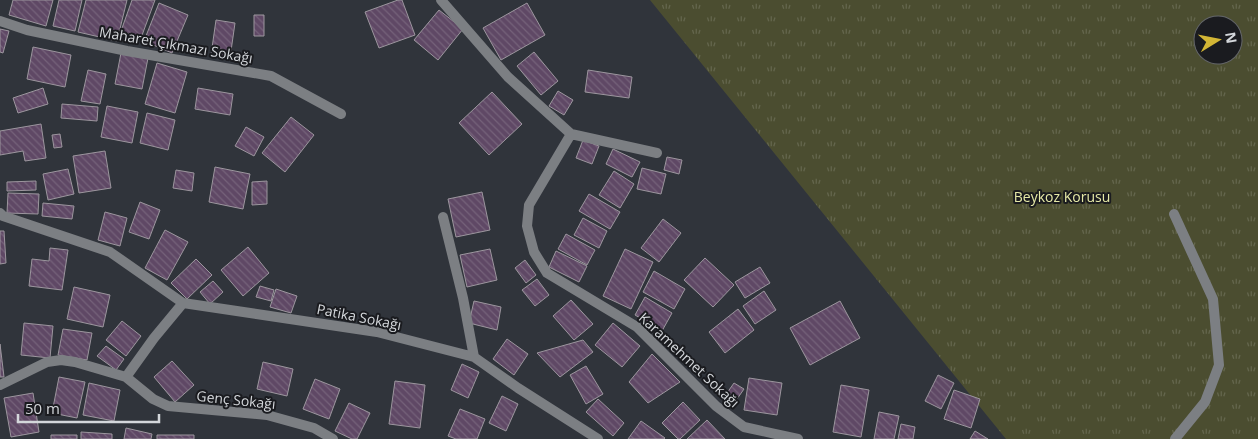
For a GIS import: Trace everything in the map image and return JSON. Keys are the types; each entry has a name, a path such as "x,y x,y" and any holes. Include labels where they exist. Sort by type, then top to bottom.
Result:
{"street":[{"path":"441,0 508,78 572,134 657,153"},
{"name":"Maharet Çıkmazı Sokağı","path":"0,20 28,30 127,51 271,76 341,114"},
{"name":"Karamehmet Sokağı","path":"572,134 529,205 527,226 534,252 547,273 637,327 716,406 744,427 798,439"},
{"path":"0,214 110,252 183,303 154,338 126,377"},
{"path":"1174,214 1213,299 1219,365 1205,402 1175,439"},
{"path":"444,217 463,298 474,357"},
{"name":"Patika Sokağı","path":"183,303 377,332 474,357 518,388 598,439"},
{"name":"Genç Sokağı","path":"0,385 47,362 61,360 75,362 126,377 153,399 168,406 267,416 314,428 333,439"}],"green space":[{"name":"Beykoz Korusu","path":"650,0 1258,0 1258,439 1006,439"}],"building":[{"path":"13,0 53,0 46,26 9,15"},
{"path":"59,0 82,0 75,31 53,26"},
{"path":"86,0 127,0 117,41 78,32"},
{"path":"132,0 155,0 141,38 121,31"},
{"path":"402,0 415,35 379,48 365,12"},
{"path":"159,3 188,15 172,53 144,41"},
{"path":"527,3 545,35 501,60 483,28"},
{"path":"439,10 463,29 438,60 414,40"},
{"path":"254,15 264,15 264,36 254,36"},
{"path":"216,20 235,23 230,58 211,55"},
{"path":"0,29 9,31 3,53 0,52"},
{"path":"33,47 71,55 65,87 27,79"},
{"path":"534,52 558,81 541,95 517,66"},
{"path":"121,53 148,58 142,89 115,84"},
{"path":"157,63 187,72 175,113 145,104"},
{"path":"88,70 106,74 100,104 81,101"},
{"path":"588,70 632,77 629,98 585,92"},
{"path":"43,88 48,104 18,113 13,98"},
{"path":"198,88 233,94 230,115 195,109"},
{"path":"558,91 573,100 564,115 549,106"},
{"path":"492,92 522,124 489,155 459,123"},
{"path":"62,104 98,107 97,121 61,118"},
{"path":"107,106 138,112 132,143 101,137"},
{"path":"147,113 175,120 168,150 140,143"},
{"path":"291,117 314,135 285,172 262,153"},
{"path":"41,124 46,158 25,161 23,151 0,155 0,131"},
{"path":"246,127 264,137 254,156 235,146"},
{"path":"60,134 62,147 54,148 52,135"},
{"path":"583,140 599,146 592,164 576,158"},
{"path":"613,149 640,162 632,177 606,164"},
{"path":"105,151 111,188 79,193 73,156"},
{"path":"667,157 682,160 679,174 664,170"},
{"path":"215,167 250,174 243,209 209,202"},
{"path":"642,168 666,174 661,194 637,189"},
{"path":"68,169 74,194 48,200 43,174"},
{"path":"176,170 194,173 192,191 173,188"},
{"path":"614,171 634,184 620,208 599,195"},
{"path":"36,181 36,190 7,191 7,182"},
{"path":"267,181 267,204 252,205 252,182"},
{"path":"482,192 490,230 456,237 448,199"},
{"path":"8,193 39,194 38,214 7,213"},
{"path":"589,194 620,212 610,229 579,211"},
{"path":"140,202 160,210 149,239 129,232"},
{"path":"43,203 74,206 72,219 42,216"},
{"path":"105,212 127,218 120,246 98,240"},
{"path":"583,218 607,231 599,248 574,235"},
{"path":"663,219 681,233 659,262 641,248"},
{"path":"165,230 188,242 167,280 145,268"},
{"path":"0,231 4,231 6,263 0,264"},
{"path":"566,234 595,250 587,265 558,249"},
{"path":"248,247 269,273 243,296 221,270"},
{"path":"50,248 68,250 62,290 29,286 32,259 49,261"},
{"path":"490,249 497,280 467,287 460,255"},
{"path":"625,249 653,262 631,309 603,296"},
{"path":"556,251 587,266 579,282 549,267"},
{"path":"705,258 734,285 713,307 684,280"},
{"path":"196,259 212,275 187,299 171,283"},
{"path":"525,260 536,275 526,283 515,268"},
{"path":"760,267 770,283 745,298 735,282"},
{"path":"654,271 685,289 674,309 643,292"},
{"path":"537,279 549,295 535,306 522,290"},
{"path":"213,281 223,292 210,304 200,292"},
{"path":"260,286 274,290 271,301 256,297"},
{"path":"74,287 110,295 103,327 67,319"},
{"path":"276,289 297,296 291,313 270,307"},
{"path":"764,291 776,310 755,324 743,306"},
{"path":"645,297 672,313 662,331 635,315"},
{"path":"571,300 593,324 574,340 553,316"},
{"path":"474,301 501,307 497,330 469,323"},
{"path":"840,301 860,338 810,365 790,328"},
{"path":"738,309 754,330 725,353 709,332"},
{"path":"122,321 141,336 126,356 106,340"},
{"path":"24,323 53,326 50,358 21,355"},
{"path":"613,323 640,346 622,367 595,345"},
{"path":"63,329 92,333 87,360 58,355"},
{"path":"507,339 528,354 514,375 493,359"},
{"path":"583,340 593,352 560,377 537,353"},
{"path":"0,344 4,377 0,377"},
{"path":"106,346 124,359 116,370 97,356"},
{"path":"652,354 680,382 648,403 629,382"},
{"path":"172,361 194,385 175,402 154,377"},
{"path":"263,362 293,369 287,396 257,389"},
{"path":"462,364 479,372 468,398 451,390"},
{"path":"586,366 603,394 586,404 570,375"},
{"path":"938,375 954,383 941,409 925,401"},
{"path":"59,377 85,382 77,418 52,413"},
{"path":"749,378 782,383 777,415 744,410"},
{"path":"315,379 340,389 329,419 303,409"},
{"path":"395,381 425,385 420,428 389,424"},
{"path":"89,383 120,390 114,421 83,415"},
{"path":"734,383 744,389 737,399 727,393"},
{"path":"841,385 869,390 861,437 833,432"},
{"path":"954,390 980,399 971,428 944,419"},
{"path":"33,393 39,432 11,437 4,398"},
{"path":"502,396 518,404 506,431 489,423"},
{"path":"598,399 624,423 613,436 586,412"},
{"path":"683,402 700,420 678,439 662,423"},
{"path":"349,403 370,413 357,439 352,439 335,431"},
{"path":"460,409 485,419 477,439 456,439 448,436"},
{"path":"879,412 899,416 894,439 874,439"},
{"path":"707,420 725,439 687,439"},
{"path":"641,421 665,438 628,439"},
{"path":"901,424 915,427 913,439 898,439"},
{"path":"126,428 152,434 151,439 124,439"},
{"path":"975,431 988,439 970,439"},
{"path":"81,432 112,434 112,439 81,439"},
{"path":"51,435 77,435 77,439 51,439"},
{"path":"157,435 194,435 194,439 157,439"}]}
